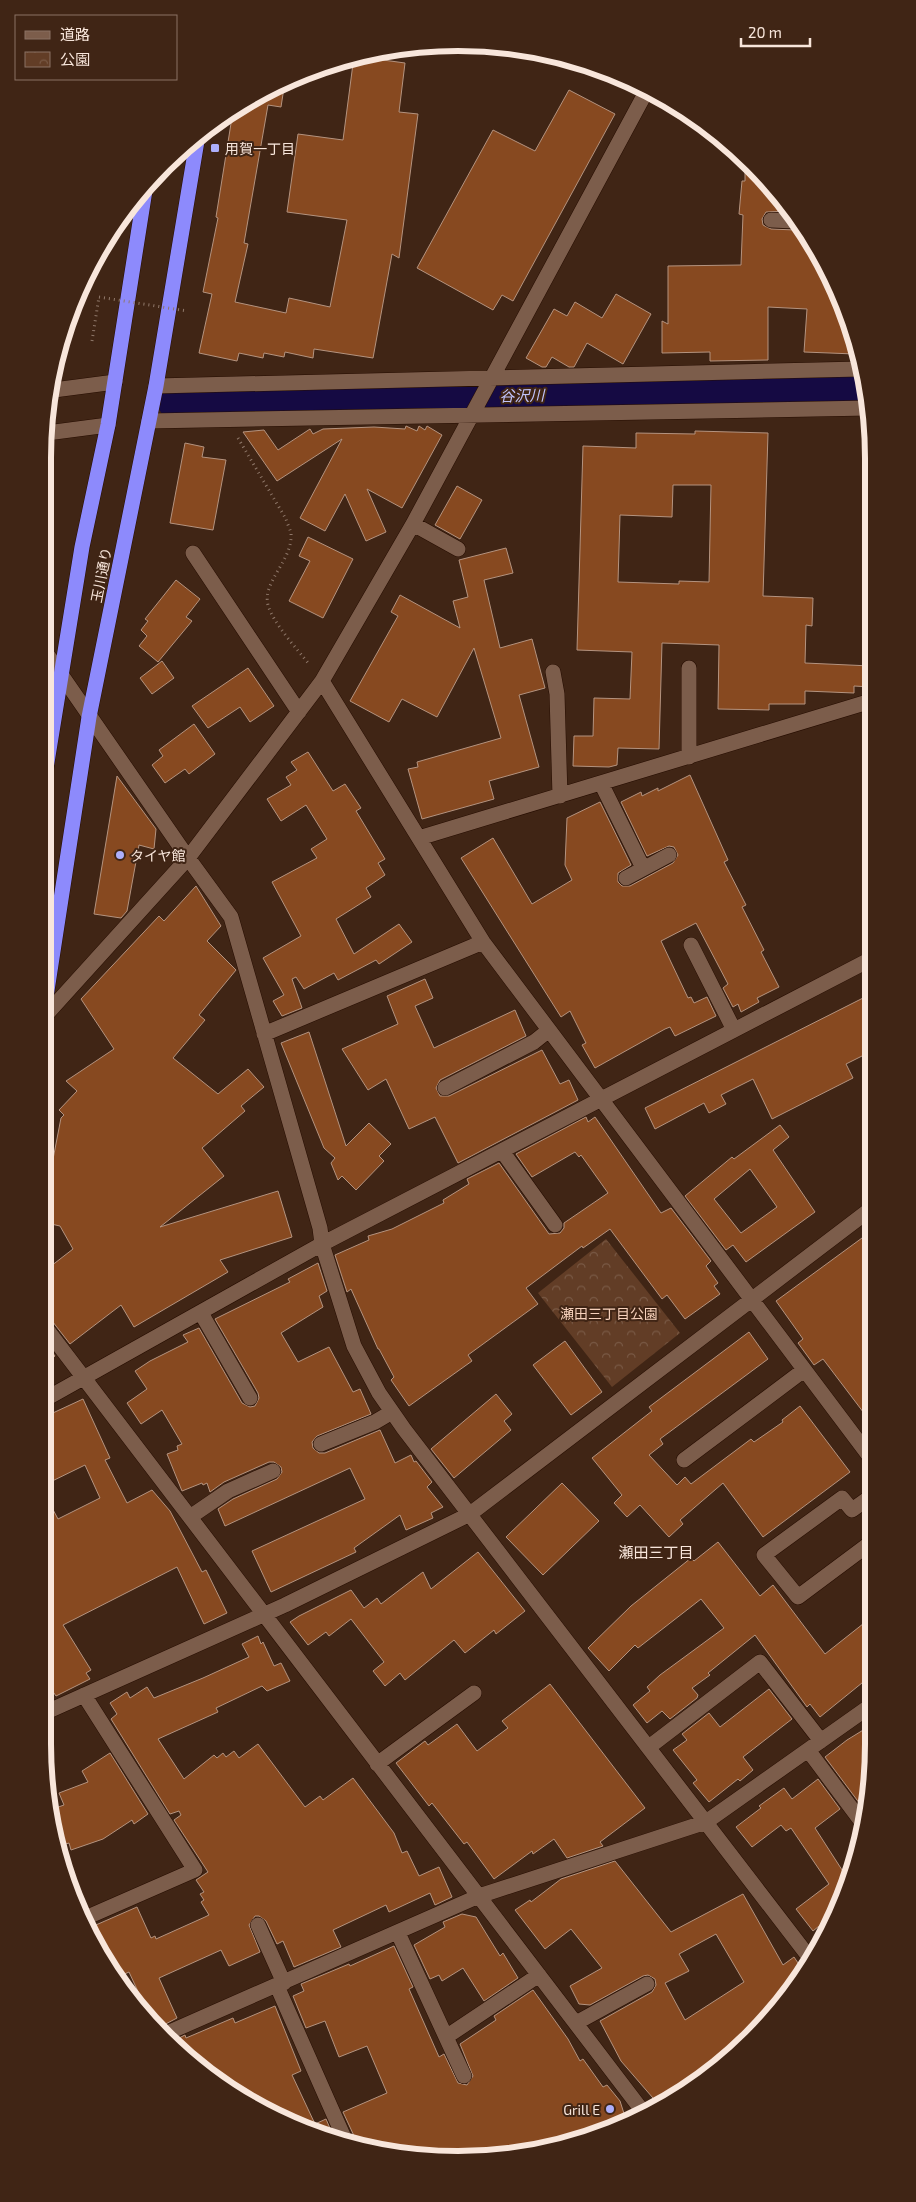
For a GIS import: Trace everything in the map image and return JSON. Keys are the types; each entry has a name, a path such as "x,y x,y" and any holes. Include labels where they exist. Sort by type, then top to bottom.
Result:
{"highway":[{"name":"玉川通り","path":"51,967 89,717 156,386 196,147"},
{"name":"玉川通り","path":"51,740 82,547 108,425 143,200"}],"street":[{"path":"51,1011 188,858 322,682 413,524 644,96"},
{"path":"771,220 788,221"},
{"path":"156,386 492,376 855,369"},
{"path":"57,390 115,382"},
{"path":"149,420 861,408"},
{"path":"52,432 108,425"},
{"path":"413,524 458,549"},
{"path":"193,553 298,712"},
{"path":"51,660 188,858 232,917 320,1228 322,1244 354,1346 392,1412 806,1953"},
{"path":"688,668 689,756"},
{"path":"553,672 557,694 560,796"},
{"path":"322,682 483,942 865,1450"},
{"path":"419,838 865,703"},
{"path":"601,783 643,868"},
{"path":"626,878 669,855"},
{"path":"264,1034 483,942"},
{"path":"690,945 734,1030"},
{"path":"51,1396 201,1314 322,1244 865,962"},
{"path":"445,1088 534,1042 549,1030"},
{"path":"502,1151 555,1225"},
{"path":"51,1710 263,1614 470,1514 865,1213"},
{"path":"201,1314 250,1398"},
{"path":"51,1334 640,2108"},
{"path":"684,1460 804,1370"},
{"path":"321,1444 375,1422 392,1412"},
{"path":"190,1517 228,1492 273,1471"},
{"path":"865,1501 852,1510 842,1498 764,1555 798,1597 865,1547"},
{"path":"649,1747 760,1662 821,1741"},
{"path":"378,1764 474,1693"},
{"path":"84,1695 195,1870 89,1916"},
{"path":"170,2032 479,1896 706,1822 865,1710"},
{"path":"808,1750 858,1816"},
{"path":"258,1925 280,1984 343,2134"},
{"path":"398,1933 464,2076"},
{"path":"446,2037 539,1975"},
{"path":"576,2023 647,1984"}],"path":[{"path":"92,341 99,297 187,311"},
{"path":"227,420 286,519 291,533 289,548 268,593 268,605 275,618 322,682"}],"green space":[{"name":"瀬田三丁目公園","path":"606,1239 680,1333 612,1387 538,1293"}],"building":[{"path":"378,59 405,63 399,112 418,114 399,258 392,254 373,358 314,349 313,358 285,352 284,357 264,353 263,358 239,353 237,361 199,353 212,294 203,292 218,218 216,217 232,120 284,90 281,107 268,105 244,243 248,244 235,302 286,313 289,298 330,307 347,220 287,212 298,134 343,140 353,65"},
{"path":"569,90 615,114 513,301 502,295 493,310 417,268 493,130 535,151"},
{"path":"745,169 782,211 766,212 762,219 763,225 771,229 795,230 796,232 823,278 834,302 851,354 804,352 807,309 768,307 768,360 710,361 710,352 662,353 662,321 668,324 668,266 741,265 743,215 739,214 742,181 745,181"},
{"path":"616,294 651,314 623,364 587,343 574,367 569,367 552,357 546,367 542,367 526,358 554,309 567,316 575,302 602,318"},
{"path":"406,426 417,431 419,426 425,430 427,426 442,435 402,508 367,489 386,532 366,541 345,494 325,531 300,518 342,439 277,481 243,432 264,430 278,450 310,429 313,434 323,429 374,427 405,429"},
{"path":"695,431 768,433 763,596 813,598 812,626 806,625 805,663 865,666 865,687 854,686 854,693 805,691 805,704 769,704 769,710 718,709 719,645 662,643 659,749 618,748 617,765 609,767 573,766 574,736 593,736 594,698 630,699 632,652 577,650 583,446 636,448 636,433 695,434","holes":["673,485 711,485 709,582 679,581 679,584 618,582 620,515 672,517"]},
{"path":"185,443 204,447 202,457 226,460 213,530 170,523"},
{"path":"457,486 482,500 460,539 435,525"},
{"path":"308,537 353,559 323,618 289,601 310,561 299,556"},
{"path":"506,548 513,573 484,580 500,648 532,639 545,688 519,695 539,767 489,781 494,799 422,819 408,769 418,767 417,762 501,738 474,648 437,717 402,699 389,722 350,701 398,616 391,612 400,595 460,628 453,601 468,597 459,560"},
{"path":"176,580 200,599 186,617 192,621 158,662 139,646 147,636 141,630 148,621 145,619"},
{"path":"162,661 174,678 152,694 140,678"},
{"path":"248,668 274,706 250,722 240,707 208,728 192,706"},
{"path":"194,724 215,754 189,774 185,769 165,783 152,765 163,756 159,750"},
{"path":"308,752 333,791 345,784 361,808 356,811 385,859 378,863 385,875 366,888 371,897 336,919 354,954 399,924 412,942 379,964 376,960 338,980 334,973 304,989 296,977 292,979 302,1008 282,1016 273,1001 284,995 263,958 301,936 272,882 317,858 311,849 327,839 306,805 281,821 267,799 291,785 286,777 297,770 291,762"},
{"path":"690,775 728,860 724,862 746,905 742,907 764,950 761,952 779,987 757,998 759,1002 741,1012 738,1004 733,1007 723,988 728,984 696,923 661,941 688,998 691,997 694,1003 707,997 716,1016 675,1036 670,1027 665,1029 595,1068 582,1045 586,1043 570,1011 561,1017 461,858 493,838 532,904 572,880 565,865 567,818 600,802 631,865 618,873 618,882 622,886 630,886 673,863 678,855 674,847 669,846 647,856 621,802 641,792 642,796 658,788 658,791"},
{"path":"117,776 156,829 154,849 139,845 127,911 121,918 94,914"},
{"path":"196,886 221,926 207,941 236,970 199,1015 205,1020 173,1058 218,1094 248,1069 264,1087 241,1106 245,1111 202,1148 224,1176 160,1227 278,1191 292,1237 220,1260 228,1272 134,1327 121,1305 70,1344 51,1320 51,1266 73,1249 60,1226 51,1224 51,1170 61,1118 64,1115 59,1110 77,1091 66,1081 114,1049 81,999 159,916 164,921"},
{"path":"425,979 433,998 415,1006 434,1048 515,1010 526,1036 440,1080 436,1088 440,1096 449,1096 542,1050 560,1084 569,1080 578,1100 458,1163 435,1117 409,1129 386,1079 368,1090 342,1049 398,1024 387,996"},
{"path":"865,997 865,1054 846,1064 853,1078 772,1119 753,1079 721,1095 726,1104 709,1113 704,1103 655,1129 645,1108"},
{"path":"309,1032 346,1146 369,1123 391,1144 379,1156 384,1161 356,1190 342,1176 338,1180 331,1163 335,1158 324,1148 281,1043"},
{"path":"586,1117 588,1122 595,1117 661,1213 671,1208 711,1261 706,1266 718,1283 714,1286 720,1294 685,1319 667,1295 662,1299 610,1229 583,1248 582,1246 526,1288 538,1304 468,1355 472,1361 409,1406 391,1380 394,1377 378,1349 351,1289 347,1292 335,1255 369,1240 368,1236 392,1229 444,1203 443,1200 469,1184 467,1179 499,1163 549,1234 560,1233 564,1228 564,1223 608,1193 581,1155 579,1157 575,1152 532,1177 516,1154"},
{"path":"780,1125 789,1137 773,1150 815,1212 746,1262 733,1245 726,1250 685,1196 732,1157 734,1159","holes":["750,1169 777,1207 741,1233 714,1199"]},
{"path":"862,1238 865,1242 865,1414 823,1359 814,1365 798,1343 803,1339 776,1301"},
{"path":"318,1263 327,1291 319,1296 323,1307 281,1333 298,1362 329,1347 353,1392 360,1389 371,1414 317,1436 312,1442 313,1448 319,1453 325,1453 380,1430 395,1463 411,1455 414,1462 416,1461 432,1482 427,1487 443,1507 431,1513 433,1518 406,1530 400,1515 354,1548 356,1552 271,1592 252,1551 365,1499 350,1468 225,1526 218,1509 233,1499 277,1479 282,1472 281,1467 274,1462 269,1462 224,1482 210,1492 207,1483 203,1485 202,1483 182,1491 167,1454 178,1450 177,1446 182,1444 162,1410 141,1424 127,1403 147,1389 135,1371 150,1361 188,1342 183,1335 199,1328 242,1403 250,1407 255,1406 259,1398 258,1393 215,1319 290,1282 288,1279"},
{"path":"749,1332 768,1359 660,1439 663,1444 649,1455 677,1485 685,1477 691,1484 751,1439 754,1442 783,1422 782,1420 800,1406 850,1472 763,1537 723,1483 680,1520 683,1524 669,1537 640,1505 627,1517 614,1503 622,1495 592,1458 652,1411 649,1407"},
{"path":"565,1341 602,1392 571,1415 533,1365"},
{"path":"51,1351 55,1356 51,1359"},
{"path":"496,1394 512,1414 504,1421 511,1430 454,1478 431,1449"},
{"path":"83,1399 110,1458 105,1460 127,1503 152,1490 170,1511 202,1572 206,1570 227,1613 204,1624 177,1567 63,1625 91,1670 86,1673 90,1679 56,1696 51,1689 51,1506 58,1519 100,1498 85,1465 51,1482 51,1414"},
{"path":"562,1483 599,1521 543,1575 506,1537"},
{"path":"718,1542 760,1596 773,1585 825,1654 865,1622 865,1680 820,1717 810,1704 807,1707 755,1635 708,1673 710,1675 692,1688 698,1695 697,1698 670,1719 662,1711 647,1723 633,1705 650,1691 647,1687 660,1675 724,1628 701,1599 638,1648 635,1645 609,1671 588,1648 631,1606 691,1558 694,1561"},
{"path":"478,1552 525,1611 496,1634 494,1630 465,1653 454,1640 405,1680 400,1673 385,1686 373,1671 384,1662 351,1619 329,1636 326,1632 308,1645 290,1622 351,1590 364,1608 377,1598 381,1604 423,1572 431,1589"},
{"path":"258,1636 261,1644 263,1642 274,1666 281,1663 290,1681 267,1691 262,1686 216,1708 218,1712 158,1739 184,1779 214,1755 217,1758 223,1753 226,1757 234,1751 239,1758 258,1744 305,1807 320,1796 323,1800 353,1778 394,1833 402,1853 407,1851 419,1876 439,1867 452,1897 435,1905 430,1893 389,1912 386,1905 333,1930 341,1947 294,1967 283,1941 277,1944 266,1921 259,1916 255,1916 249,1925 260,1952 229,1966 221,1950 159,1978 177,2018 164,2025 142,2000 129,1972 123,1975 94,1926 137,1907 151,1938 155,1936 156,1939 205,1917 209,1915 201,1902 204,1900 200,1894 204,1892 196,1880 208,1872 174,1820 181,1815 179,1811 170,1814 111,1719 117,1714 110,1703 127,1692 130,1698 147,1687 154,1698 203,1678 249,1657 242,1644"},
{"path":"550,1684 645,1808 600,1842 603,1846 567,1858 554,1839 533,1854 532,1851 494,1879 467,1842 464,1844 432,1803 429,1806 396,1763 425,1741 428,1745 457,1724 477,1751 508,1728 502,1721"},
{"path":"769,1689 792,1719 743,1757 753,1770 740,1781 738,1779 709,1802 693,1783 697,1780 673,1750 687,1740 682,1734 709,1713 720,1727"},
{"path":"865,1729 864,1771 860,1804 825,1757"},
{"path":"110,1753 148,1814 134,1824 132,1820 103,1839 71,1850 69,1843 64,1845 57,1808 64,1805 59,1793 88,1782 82,1771"},
{"path":"818,1779 840,1809 815,1828 844,1873 824,1922 813,1931 796,1909 829,1884 791,1828 786,1831 781,1825 752,1847 736,1827 761,1808 759,1806 784,1788 792,1799"},
{"path":"615,1861 671,1932 743,1894 783,1965 794,1957 799,1965 781,1992 746,2032 706,2067 654,2100 621,2061 600,2021 652,1992 656,1985 655,1979 648,1975 643,1976 590,2005 579,2004 570,1986 602,1968 571,1929 545,1949 515,1910 530,1900 531,1902 561,1879","holes":["716,1934 744,1982 685,2020 665,1983 689,1971 679,1954"]},
{"path":"462,1914 476,1917 500,1956 503,1953 518,1978 484,2001 463,1968 442,1981 439,1975 430,1979 414,1945 445,1927 443,1922"},
{"path":"394,1946 413,1987 409,1989 439,2057 444,2054 458,2083 467,2085 473,2076 460,2044 496,2020 494,2016 533,1990 568,2039 580,2061 583,2059 603,2087 607,2085 620,2101 625,2115 563,2137 537,2143 485,2150 431,2150 379,2143 355,2137 343,2112 387,2093 367,2046 339,2057 325,2021 306,2028 293,1996 304,1991 301,1984 349,1964 350,1966"},
{"path":"275,2006 301,2071 292,2075 315,2124 326,2119 331,2130 302,2120 255,2096 210,2067 178,2039 185,2035 186,2038 233,2018 235,2023"}],"waterway":[{"name":"谷沢川","path":"179,403 858,387"}],"place":[{"name":"用賀一丁目","path":"215,148"},
{"name":"タイヤ館","path":"120,855"},
{"name":"Grill E","path":"610,2109"}],"district":[{"name":"瀬田三丁目","path":"656,1552"}]}
